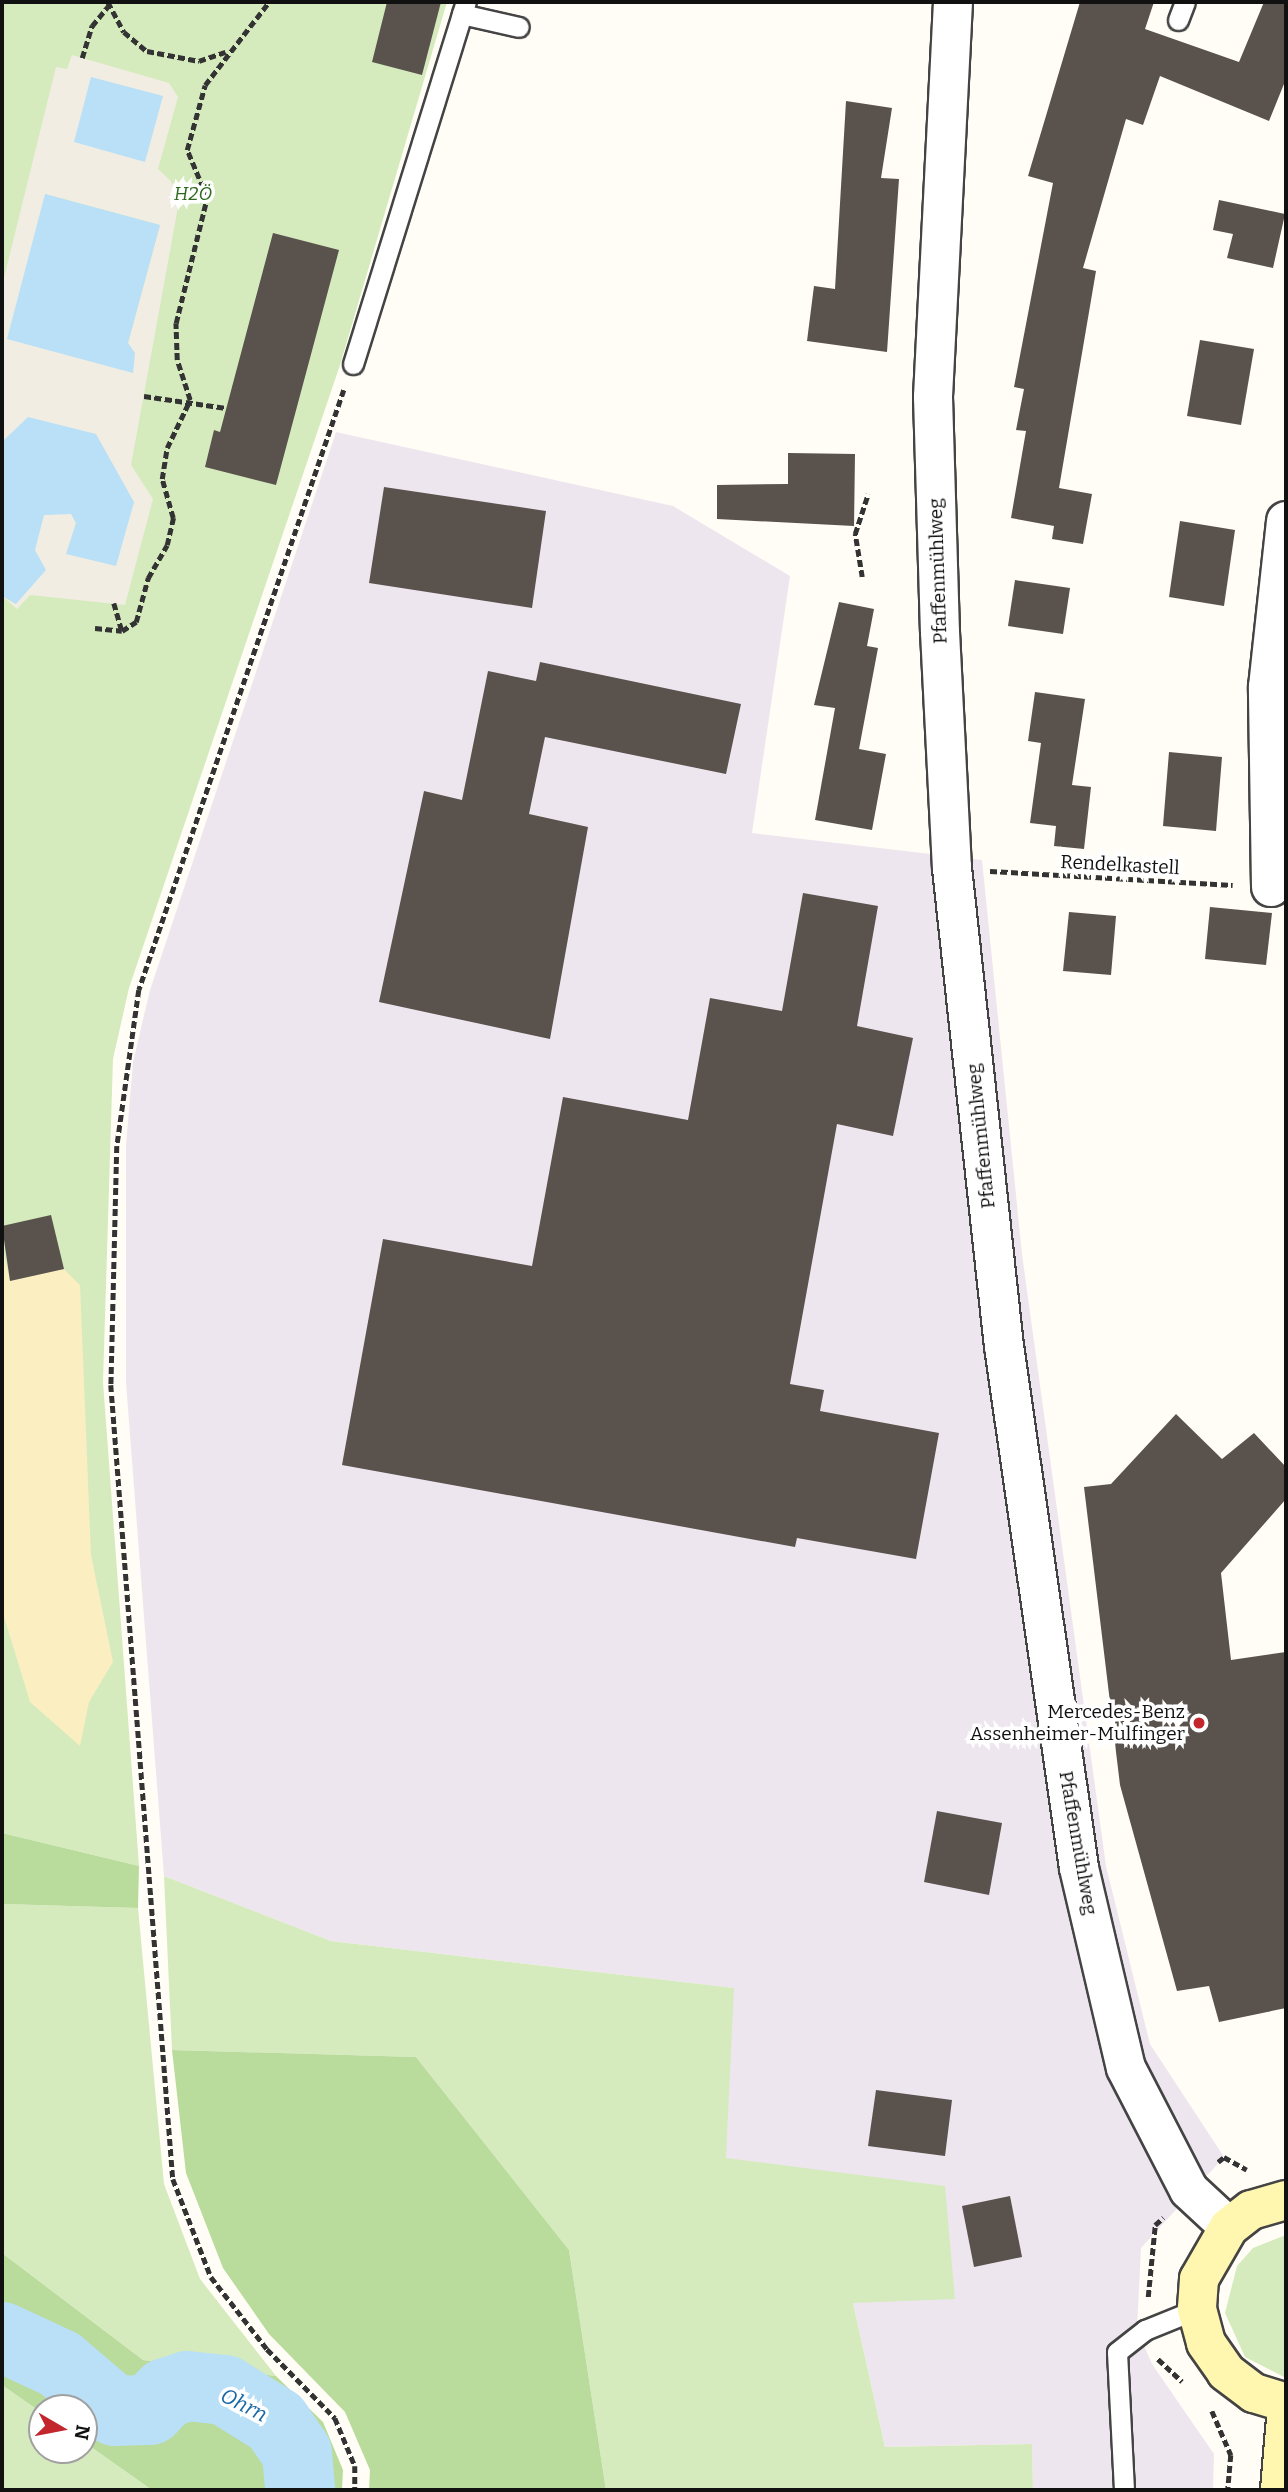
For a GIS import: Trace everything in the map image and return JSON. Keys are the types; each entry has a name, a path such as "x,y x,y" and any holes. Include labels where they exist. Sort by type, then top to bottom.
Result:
{"main road":[{"path":"1286,2200 1251,2210 1229,2227 1199,2279 1198,2309 1206,2343 1226,2372 1254,2393 1286,2403"},
{"path":"1280,2490 1286,2419"}],"street":[{"name":"Pfaffenmühlweg","path":"953,2 933,397 952,868 1004,1346 1079,1868 1126,2068 1189,2190 1229,2227"},
{"path":"1271,887 1268,687 1286,521"}],"lane":[{"path":"1178,20 1185,2"},
{"path":"353,364 464,8 519,27"},
{"path":"1124,2490 1116,2352 1145,2330 1198,2309"}],"path":[{"path":"96,628 122,631 136,622 148,578 167,545 173,518 162,479 167,448 190,400 177,360 176,323 205,187 187,150 205,85 226,51 269,2"},
{"path":"82,58 92,26 108,4 124,32 147,51 200,61 226,51"},
{"path":"175,194 205,187"},
{"path":"353,364 139,990 124,1060 111,1385 146,1869 173,2179 211,2277 267,2349 335,2418 355,2466 355,2490"},
{"path":"144,396 190,400 226,408"},
{"path":"862,577 855,534 867,494"},
{"path":"114,603 122,631"},
{"name":"Rendelkastell","path":"952,868 1271,887"}],"shaded area":[{"path":"72,55 169,83 178,97 158,169 171,181 178,207 131,465 153,499 125,605 30,595 17,609 2,596 16,604 44,515 71,513 76,523 67,554 134,502 2,442 2,286 56,67 67,69","holes":["45,194 160,225 128,343"]},
{"path":"336,432 673,506 790,576 752,833 982,860 1022,1254 1106,1866 1150,2044 1224,2157 1141,2248 1137,2330 1152,2364 1214,2454 1213,2490 1033,2490 1032,2444 885,2447 853,2303 725,2158 733,1988 331,1941 164,1876 126,1383 126,1145 133,1062 150,990"}],"green space":[{"name":"H2Ö","path":"2,2 447,2 340,365 129,988 113,1059 103,1382 139,1866 2,1833"},
{"path":"2,1833 139,1866 138,1908 2,1904"},
{"path":"164,1876 331,1941 734,1988 726,2158 945,2186 955,2299 853,2303 885,2447 1032,2444 1033,2490 606,2490 569,2250 416,2057 172,2050"},
{"path":"2,1904 138,1908 164,2184 200,2279 276,2376 143,2360 2,2253"},
{"path":"172,2050 416,2057 569,2250 606,2490 369,2490 370,2470 345,2412 269,2334 223,2268 186,2173"},
{"path":"1286,2235 1286,2378 1245,2357 1225,2313 1237,2266 1253,2248"},
{"path":"2,2253 143,2360 276,2376 323,2422 343,2470 342,2490 152,2490 98,2452 98,2394 28,2394 28,2403 2,2385"},
{"path":"2,2385 28,2403 28,2464 98,2464 98,2452 152,2490 2,2490"}],"sand":[{"path":"2,1245 10,1281 64,1269 80,1285 91,1555 113,1662 89,1702 80,1746 30,1702 2,1610"}],"water":[{"path":"91,77 163,96 145,162 74,142"},
{"path":"45,194 160,225 128,343 135,353 133,373 7,339"},
{"path":"28,417 96,434 134,502 116,566 66,554 76,523 71,514 44,515 35,550 46,570 16,604 2,596 2,442"}],"building":[{"path":"387,2 441,2 422,75 372,62"},
{"path":"1080,2 1154,2 1145,29 1239,62 1264,2 1286,2 1286,79 1269,121 1160,76 1143,125 1126,119 1083,268 1096,271 1059,488 1092,494 1083,544 1052,539 1054,526 1011,518 1026,431 1016,430 1024,389 1014,387 1053,183 1028,176"},
{"path":"846,101 892,108 881,178 899,179 887,352 807,341 814,286 835,289"},
{"path":"1219,200 1285,214 1273,268 1227,258 1233,234 1213,230"},
{"path":"273,233 339,250 276,485 205,467 214,430 220,432"},
{"path":"1200,340 1254,349 1241,425 1187,416"},
{"path":"788,453 855,454 854,526 717,519 717,485 788,484"},
{"path":"384,487 546,511 532,608 369,583"},
{"path":"1180,521 1235,530 1224,606 1169,597"},
{"path":"1015,580 1070,588 1063,634 1008,626"},
{"path":"839,602 874,609 867,646 878,648 859,749 886,754 872,830 815,820 835,708 814,705"},
{"path":"540,662 741,704 726,774 545,737 529,814 588,827 550,1039 379,1002 424,791 462,800 488,671 536,681"},
{"path":"1035,692 1085,699 1072,785 1091,787 1084,849 1054,846 1056,826 1030,823 1041,743 1028,741"},
{"path":"1169,752 1222,757 1216,831 1163,826"},
{"path":"803,893 878,906 857,1026 913,1038 893,1136 837,1124 790,1384 824,1390 820,1411 939,1433 916,1559 797,1538 795,1547 342,1465 383,1239 532,1266 563,1097 688,1120 710,998 782,1011"},
{"path":"1210,907 1272,913 1266,965 1205,959"},
{"path":"1069,912 1116,916 1111,975 1063,971"},
{"path":"51,1215 64,1269 10,1281 2,1226"},
{"name":"Mercedes-Benz Assenheimer-Mulfinger","path":"1176,1414 1222,1459 1254,1433 1286,1467 1286,1499 1221,1573 1231,1660 1286,1652 1286,2008 1219,2022 1209,1986 1177,1991 1120,1785 1084,1487 1111,1484"},
{"path":"937,1811 1002,1823 989,1895 924,1882"},
{"path":"876,2090 952,2100 945,2156 868,2146"},
{"path":"1010,2196 1022,2257 974,2267 962,2206"}],"waterway":[{"name":"Ohrn","path":"2,2337 60,2364 115,2411 150,2410 166,2393 187,2386 225,2390 276,2422 297,2453 300,2490"}],"place":[{"name":"Mercedes-Benz Assenheimer-Mulfinger","path":"1199,1723"}]}
